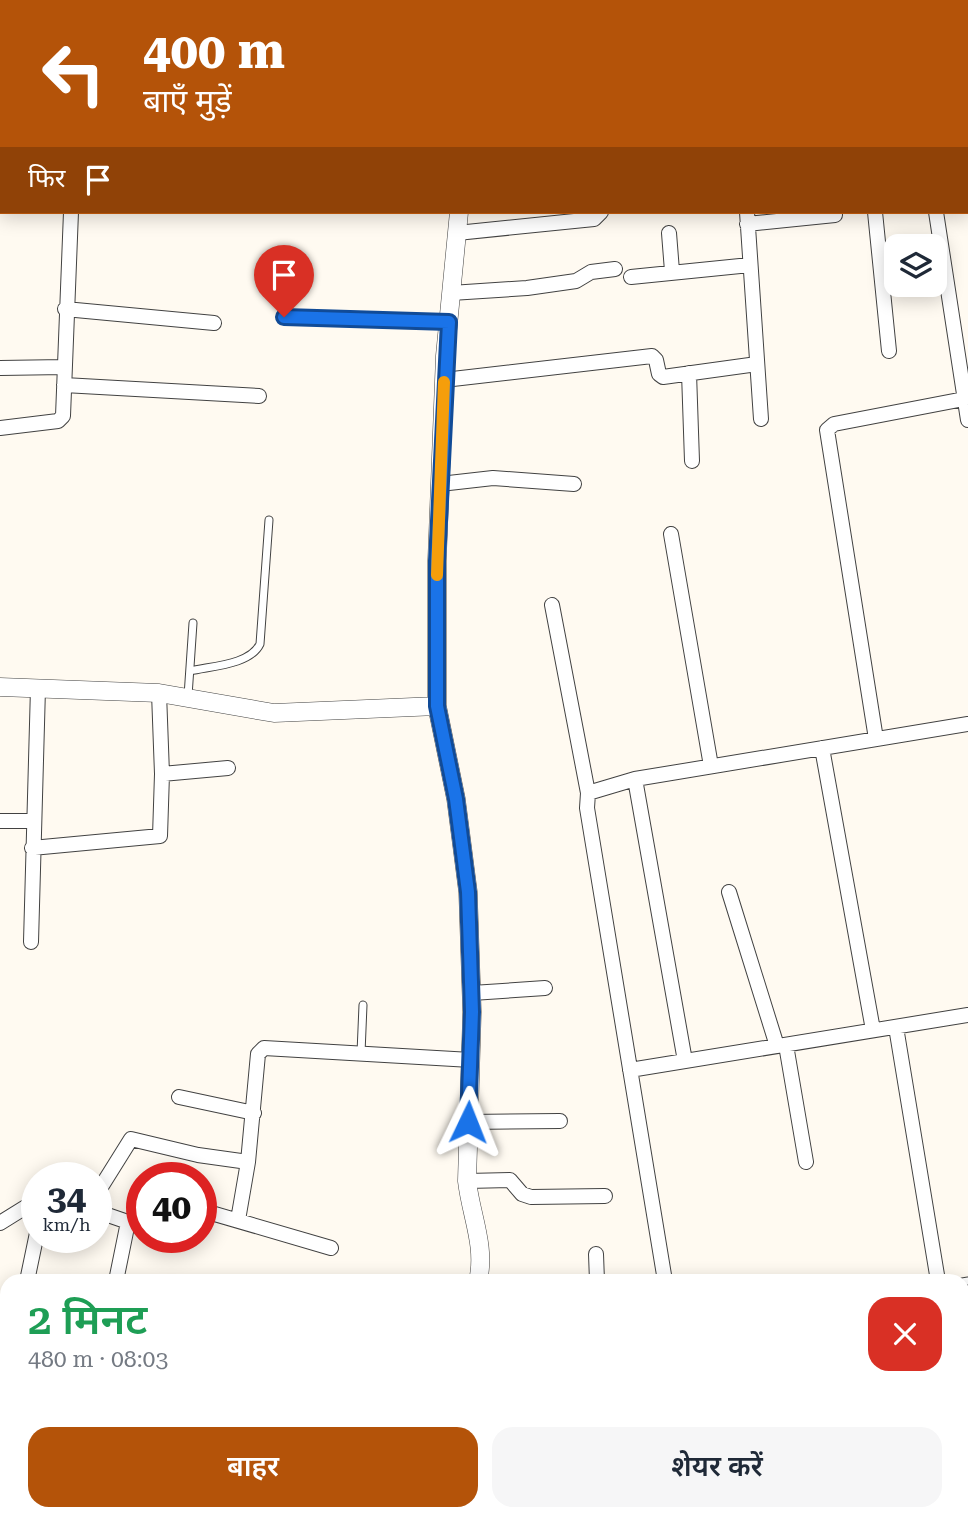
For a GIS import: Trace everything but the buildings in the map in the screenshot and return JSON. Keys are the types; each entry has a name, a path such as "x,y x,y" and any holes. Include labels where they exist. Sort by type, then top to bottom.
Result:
{"street":[{"path":"0,428 62,419 71,214"},
{"path":"459,214 444,380 437,706 456,799 468,892 472,993 467,1181 470,1206 482,1250 479,1274"},
{"path":"457,233 594,219 599,214"},
{"path":"875,214 889,351"},
{"path":"936,214 968,420"},
{"path":"761,419 747,218 835,215"},
{"path":"669,233 672,271"},
{"path":"631,277 750,265"},
{"path":"451,293 562,283 580,280 591,272 615,269"},
{"path":"65,309 214,323"},
{"path":"284,317 449,322"},
{"path":"444,380 652,356 656,360 660,376 757,364"},
{"path":"0,368 64,367"},
{"path":"689,373 692,461"},
{"path":"64,385 259,396"},
{"path":"876,739 827,430 834,424 966,402"},
{"path":"440,484 493,478 574,484"},
{"path":"671,534 711,766"},
{"path":"552,605 588,793 587,808 664,1274"},
{"path":"0,687 159,693 274,713 437,706"},
{"path":"31,942 32,821 38,688"},
{"path":"32,848 156,838 162,832 159,693"},
{"path":"588,793 635,779 968,724"},
{"path":"822,748 873,1030"},
{"path":"162,774 228,768"},
{"path":"635,779 685,1061"},
{"path":"0,821 32,821"},
{"path":"729,892 782,1045 806,1162"},
{"path":"472,993 545,988"},
{"path":"630,1070 968,1015"},
{"path":"896,1027 937,1274"},
{"path":"237,1220 248,1162 260,1049 471,1060"},
{"path":"179,1097 254,1113"},
{"path":"468,1122 560,1121"},
{"path":"112,1169 131,1139 198,1155 248,1162"},
{"path":"467,1181 510,1180 522,1194 531,1197 605,1196"},
{"path":"0,1223 21,1209"},
{"path":"217,1214 331,1248"},
{"path":"112,1216 128,1222 117,1274"},
{"path":"28,1274 33,1253"},
{"path":"596,1254 597,1274"}],"lane":[{"path":"190,671 243,658 256,651 260,644 269,520"},
{"path":"188,698 193,623"},
{"path":"361,1054 363,1005"}],"slow traffic":[{"path":"437,575 444,382"}],"route":[{"path":"284,317 449,322 445,356 437,561 437,706 456,799 468,892 472,1012 468,1122"}]}
